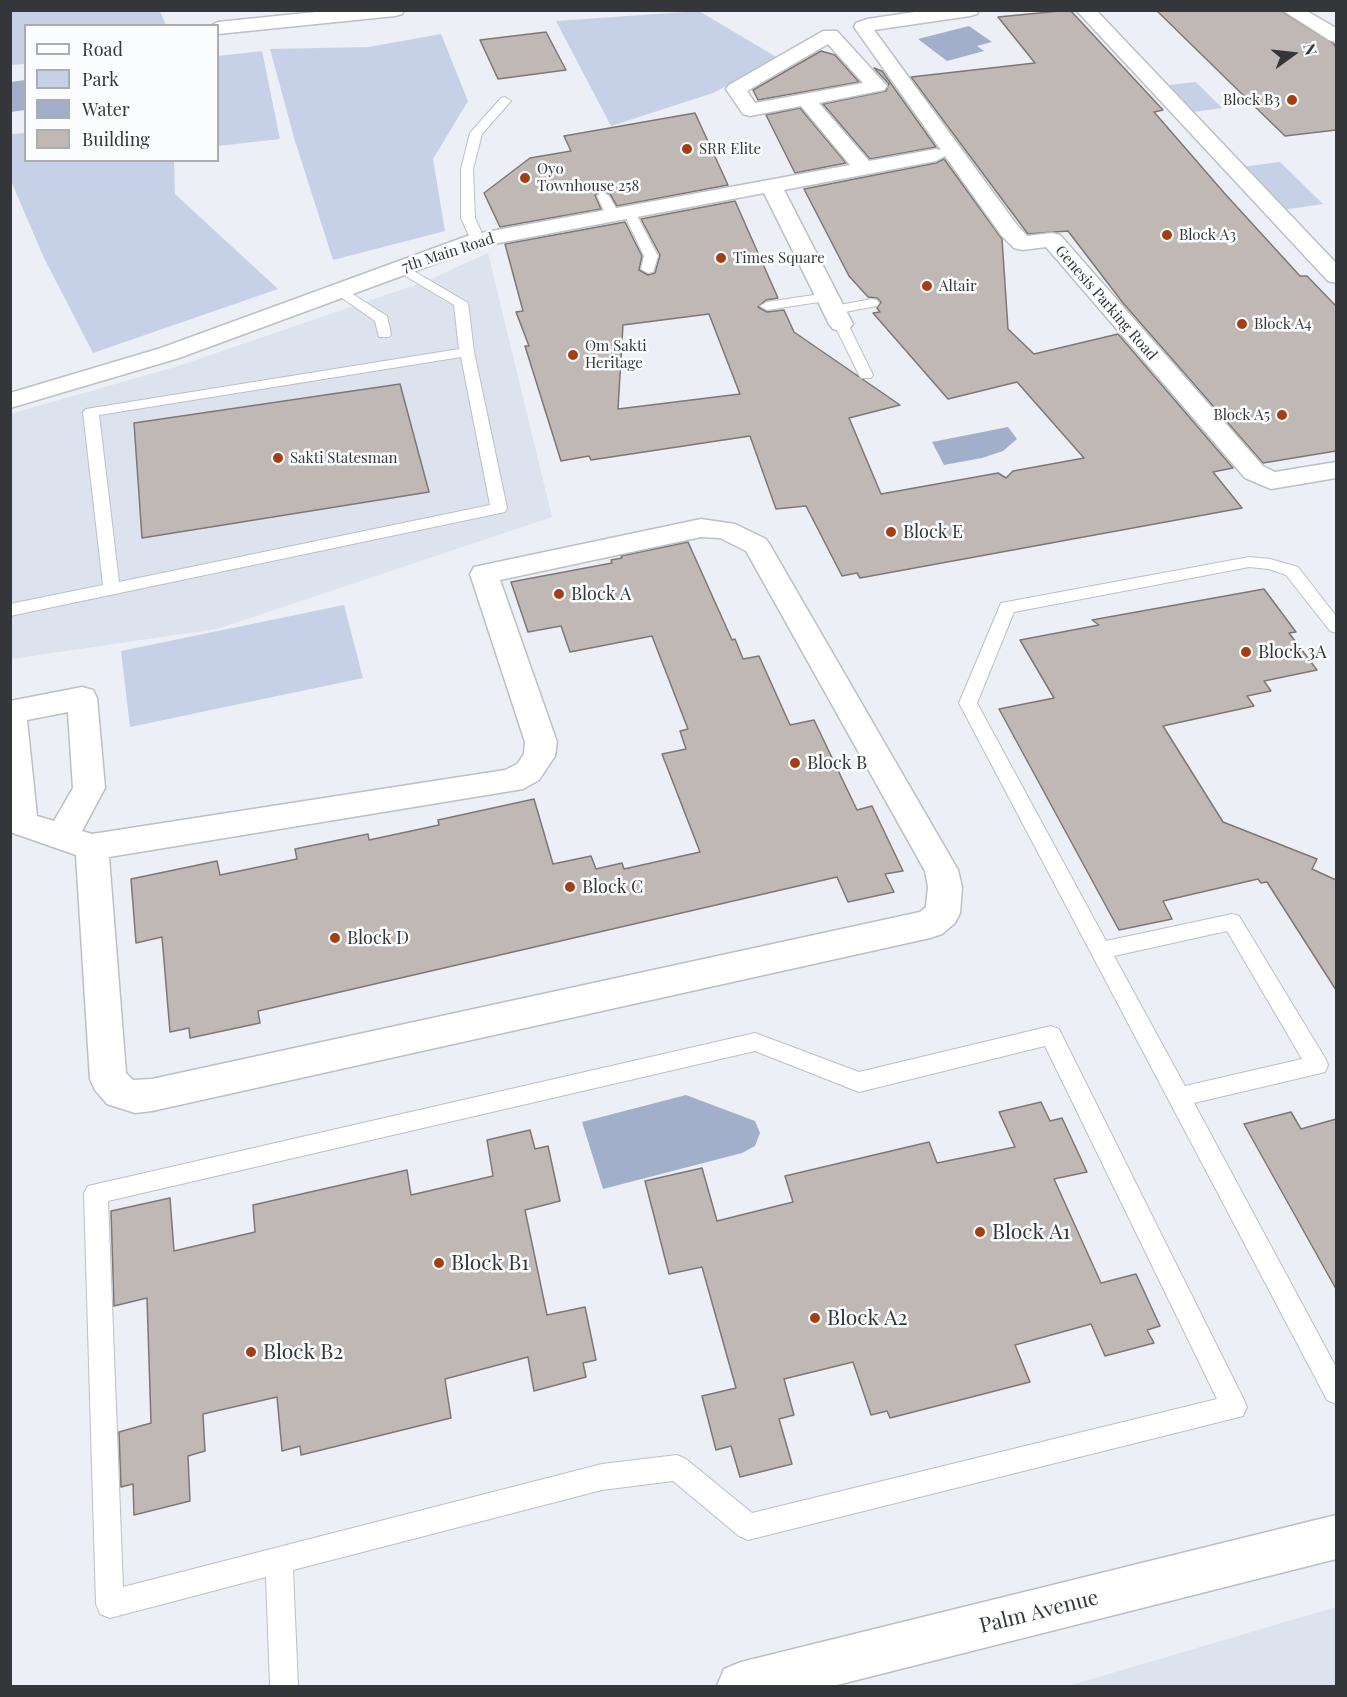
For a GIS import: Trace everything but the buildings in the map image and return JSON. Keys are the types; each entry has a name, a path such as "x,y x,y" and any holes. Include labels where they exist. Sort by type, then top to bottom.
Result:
{"street":[{"path":"219,28 395,10"},
{"name":"Genesis Parking Road","path":"970,10 863,27 1009,230 1022,243 1052,240 1254,472 1270,481 1336,470"},
{"path":"1085,10 1336,276"},
{"path":"1291,10 1336,36"},
{"path":"830,35 877,86 816,98 806,100 750,110 736,89 830,35"},
{"path":"806,100 863,167"},
{"name":"7th Main Road","path":"10,400 170,353 478,240 615,208 771,186 936,155"},
{"path":"771,186 834,310"},
{"path":"62,837 89,788 82,698 11,712 22,823 62,837 92,847 512,781 528,772 539,756 541,742 484,573 701,528 725,530 756,545 941,870 945,887 943,913 930,924 135,1097 120,1092 108,1079 92,847"},
{"name":"Palm Avenue","path":"741,1686 1336,1537"}],"lane":[{"path":"478,240 468,218 467,169 476,133 505,101"},
{"path":"615,208 651,256 648,269"},
{"path":"10,610 499,508 467,352 461,303 402,268"},
{"path":"340,290 382,319 384,334"},
{"path":"767,306 834,310 872,303"},
{"path":"834,310 866,375"},
{"path":"112,590 91,412 467,352"},
{"path":"1336,627 1292,571 1270,564 1249,562 1007,607 968,703 1336,1391"},
{"path":"1101,951 1232,922 1317,1065 1180,1097"},
{"path":"1051,1035 1234,1407 748,1527 677,1468 602,1476 279,1560 110,1604 96,1193 755,1042 860,1082 1051,1035"},
{"path":"279,1560 284,1686"}],"shaded area":[{"path":"488,253 552,517 217,629 11,659 10,414 175,367 424,282"},
{"path":"1336,1607 1336,1686 1068,1686"}],"green space":[{"path":"11,10 160,11 166,24 24,24 24,64 11,65"},
{"path":"699,11 778,58 713,93 611,126 556,21"},
{"path":"441,34 468,101 433,159 445,231 333,260 295,141 270,49 369,47"},
{"path":"262,51 280,139 219,146 219,56"},
{"path":"1196,82 1222,108 1194,112 1169,85"},
{"path":"24,133 24,162 174,162 175,194 278,289 93,353 44,258 11,181 11,134"},
{"path":"1280,162 1323,204 1282,210 1241,167"},
{"path":"344,605 363,678 130,727 121,651"}],"water":[{"path":"969,26 992,42 977,46 984,51 947,61 918,39"},
{"path":"24,80 24,110 11,112 11,82"},
{"path":"1008,427 1017,439 1003,451 982,458 944,465 932,442"},
{"path":"686,1095 755,1121 760,1133 755,1146 742,1153 603,1189 582,1122"}],"place":[{"name":"Block B3","path":"1292,100"},
{"name":"SRR Elite","path":"687,149"},
{"name":"Oyo Townhouse 258","path":"525,178"},
{"name":"Block A3","path":"1167,235"},
{"name":"Times Square","path":"721,258"},
{"name":"Altair","path":"927,286"},
{"name":"Block A4","path":"1242,324"},
{"name":"Om Sakti Heritage","path":"573,355"},
{"name":"Block A5","path":"1282,415"},
{"name":"Sakti Statesman","path":"278,458"},
{"name":"Block E","path":"891,532"},
{"name":"Block A","path":"559,594"},
{"name":"Block 3A","path":"1246,652"},
{"name":"Block B","path":"795,763"},
{"name":"Block C","path":"570,887"},
{"name":"Block D","path":"335,938"},
{"name":"Block A1","path":"980,1232"},
{"name":"Block B1","path":"439,1263"},
{"name":"Block A2","path":"815,1318"},
{"name":"Block B2","path":"251,1352"}]}
